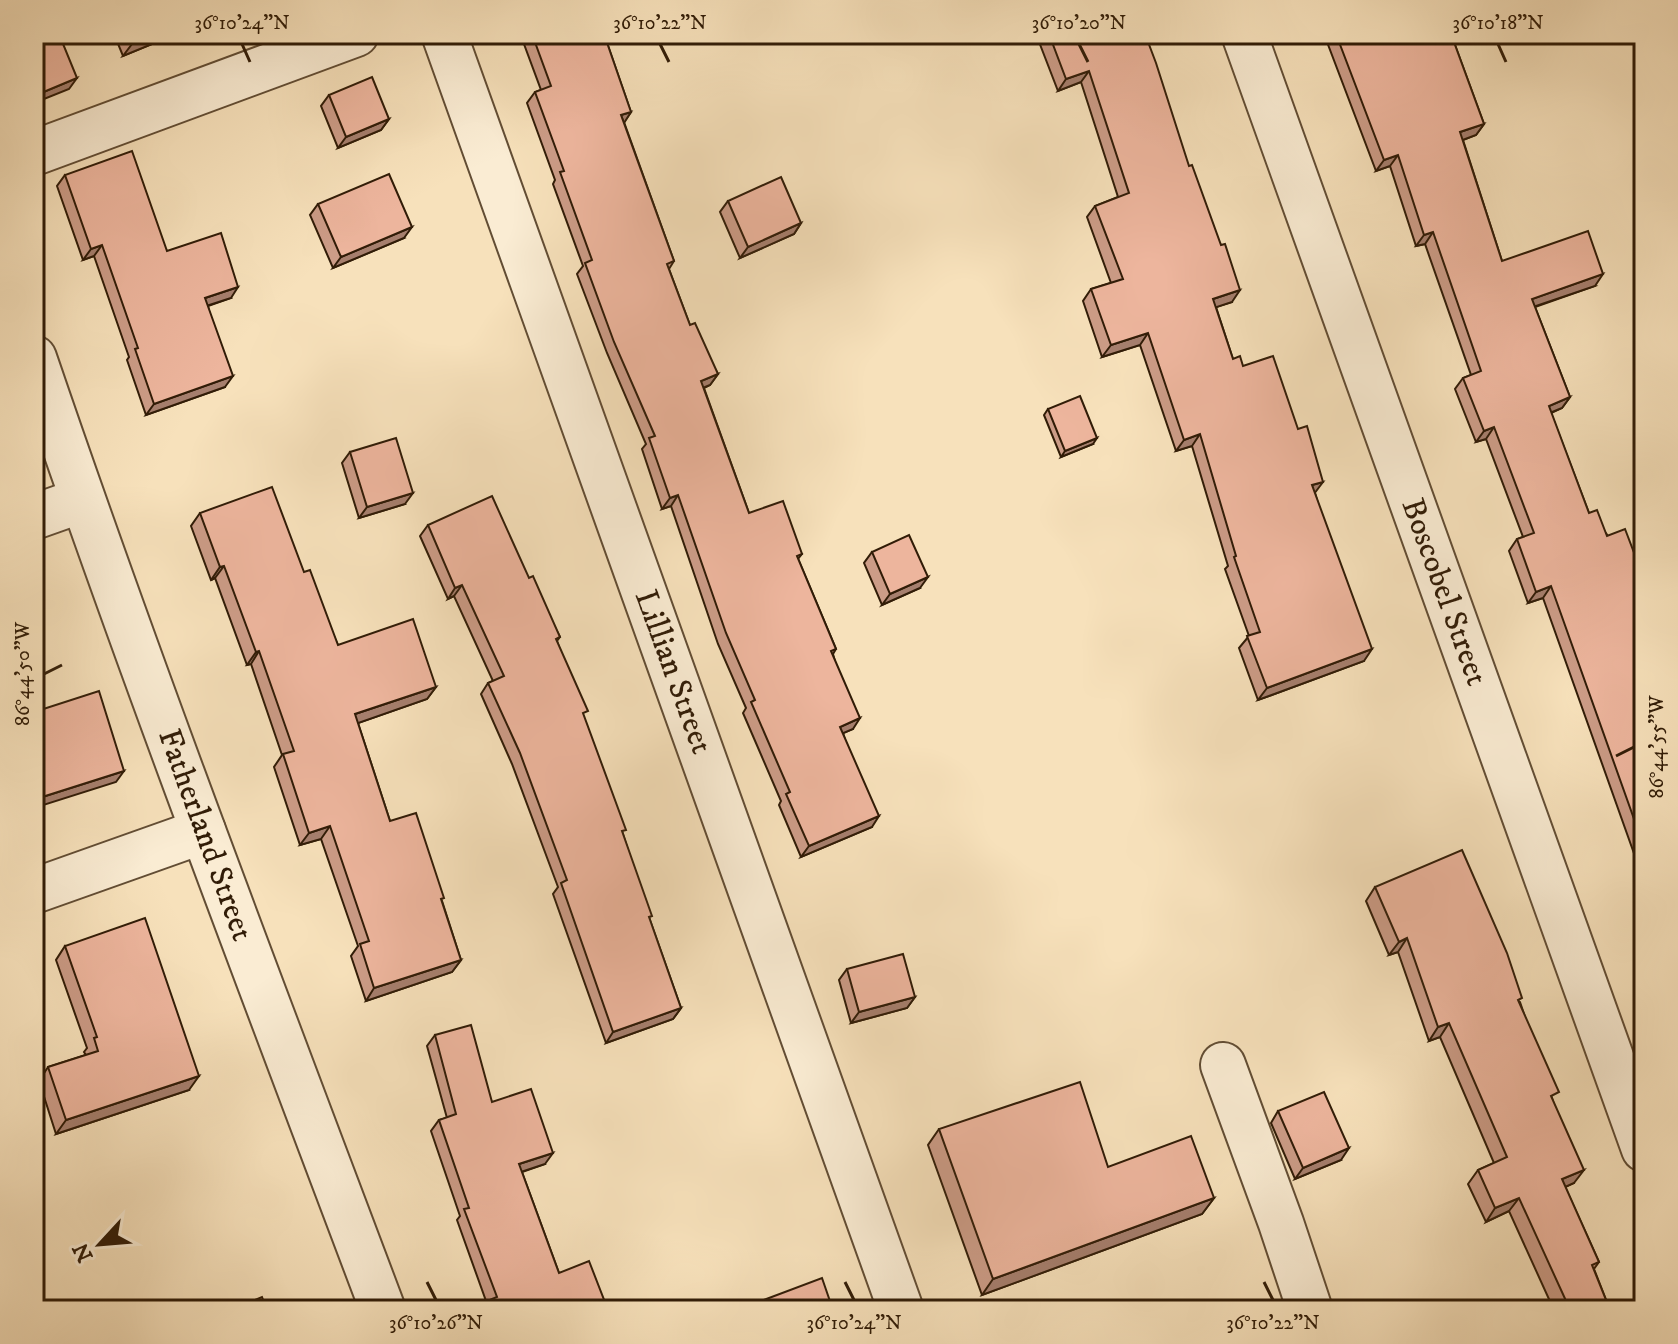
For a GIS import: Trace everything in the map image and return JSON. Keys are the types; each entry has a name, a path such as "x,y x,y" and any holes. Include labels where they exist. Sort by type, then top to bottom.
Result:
{"street":[{"path":"34,153 304,43 356,34"},
{"name":"Lillian Street","path":"444,34 901,1310"},
{"name":"Boscobel Street","path":"1244,34 1644,1149"},
{"name":"Fatherland Street","path":"34,358 82,500 203,831 383,1310"},
{"path":"34,517 82,500"},
{"path":"34,891 203,831"},
{"path":"1223,1065 1310,1310"}],"building":[{"path":"34,34 59,34 77,78 34,96"},
{"path":"128,34 155,34 132,44"},
{"path":"532,34 604,34 631,112 621,115 674,261 667,264 690,325 695,323 718,374 701,381 749,513 783,501 802,554 797,556 836,649 831,651 860,718 840,727 879,816 809,846 786,794 790,792 751,702 755,700 726,633 678,495 670,498 649,438 655,436 614,342 585,263 592,260 535,92 551,86"},
{"path":"1049,34 1145,34 1189,166 1192,165 1221,245 1225,244 1240,290 1213,299 1233,359 1240,356 1243,366 1273,356 1298,429 1307,426 1323,482 1312,485 1372,649 1267,688 1247,636 1260,632 1234,557 1200,434 1184,440 1148,333 1111,345 1091,289 1123,279 1095,206 1129,193 1089,71 1066,79"},
{"path":"1336,34 1451,34 1484,124 1460,132 1502,261 1588,231 1603,274 1532,299 1570,397 1549,406 1589,513 1597,510 1607,536 1625,529 1644,579 1644,847 1551,586 1536,592 1517,539 1534,533 1494,427 1484,431 1463,378 1481,371 1433,232 1424,235 1398,155 1384,160"},
{"path":"372,77 389,119 346,137 329,95"},
{"path":"132,151 167,251 221,233 238,287 205,298 233,376 154,404 102,245 91,249 65,175"},
{"path":"389,174 412,227 341,257 318,204"},
{"path":"781,177 801,223 748,247 728,201"},
{"path":"1080,396 1097,438 1065,451 1048,409"},
{"path":"396,438 413,493 367,507 350,452"},
{"path":"272,487 304,572 310,570 338,645 413,619 436,687 355,714 390,821 416,813 461,960 374,988 360,944 369,941 330,826 309,833 283,754 294,751 259,651 256,652 224,566 220,567 200,513"},
{"path":"492,496 529,578 533,576 560,637 556,639 588,711 583,713 626,830 622,831 681,1008 613,1032 561,883 567,880 520,753 488,683 504,676 462,585 455,588 428,525"},
{"path":"909,535 928,577 890,594 872,552"},
{"path":"99,691 124,771 36,799 34,803 34,712"},
{"path":"1462,850 1507,953 1522,998 1518,1000 1559,1092 1551,1096 1584,1170 1562,1179 1599,1262 1592,1265 1610,1310 1547,1310 1567,1303 1519,1198 1495,1208 1478,1170 1507,1157 1449,1023 1438,1027 1407,938 1399,942 1375,887"},
{"path":"145,918 199,1076 66,1120 48,1067 98,1051 94,1038 97,1037 65,946"},
{"path":"903,954 915,997 859,1012 847,969"},
{"path":"471,1025 492,1102 531,1089 553,1153 519,1164 559,1273 589,1261 608,1310 477,1310 475,1306 497,1297 464,1209 469,1208 439,1120 456,1114 435,1035"},
{"path":"1080,1082 1108,1167 1191,1136 1214,1198 993,1279 939,1129"},
{"path":"1324,1092 1349,1148 1303,1168 1278,1111"},
{"path":"822,1278 833,1310 737,1310"},
{"path":"262,1297 267,1310 231,1310"}]}
